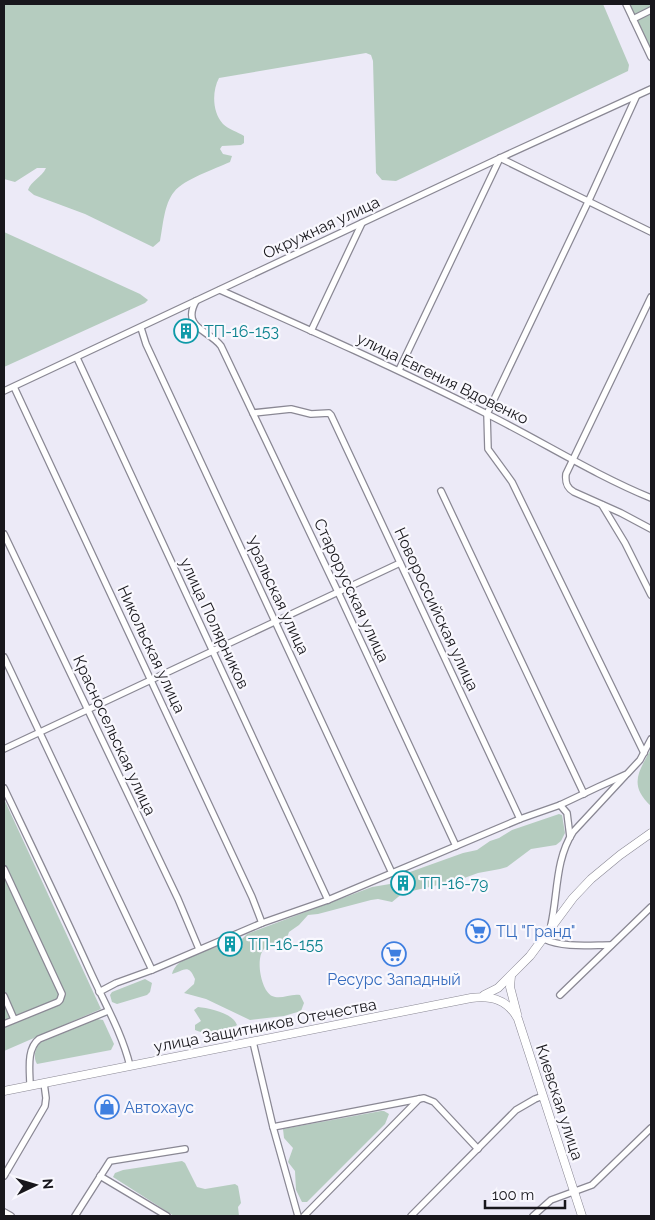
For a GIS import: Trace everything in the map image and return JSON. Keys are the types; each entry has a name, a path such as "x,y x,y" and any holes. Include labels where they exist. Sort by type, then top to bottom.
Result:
{"main road":[{"path":"480,997 498,988 544,938 573,898 591,879 651,833"},
{"name":"Киевская улица","path":"513,972 510,987 519,1021 582,1216"},
{"name":"улица Защитников Отечества","path":"4,1091 480,997 496,998 501,1001 512,1009 519,1021"}],"street":[{"path":"626,4 651,57"},
{"path":"633,19 651,10"},
{"name":"Окружная улица","path":"4,391 651,89"},
{"path":"636,97 487,414 488,449 512,482 644,753"},
{"path":"399,370 500,158 651,232"},
{"path":"311,330 362,223"},
{"name":"улица Евгения Вдовенко","path":"220,290 399,370 487,414 610,480 651,498"},
{"path":"651,297 566,474 566,485 569,489 651,530"},
{"name":"Старорусская улица","path":"196,301 191,313 194,324 217,340 221,346 456,846"},
{"name":"Уральская улица","path":"141,328 146,344 392,873"},
{"name":"улица Полярников","path":"77,358 328,900"},
{"name":"Никольская улица","path":"14,387 152,680 252,897 262,923"},
{"name":"Новороссийская улица","path":"253,413 291,409 311,414 326,413 331,415 520,819"},
{"path":"441,491 584,794"},
{"path":"602,504 626,543 651,595"},
{"name":"Красносельская улица","path":"4,534 178,899 199,949"},
{"path":"4,749 400,563"},
{"path":"4,657 152,970"},
{"path":"551,928 562,852 570,837 598,804 635,767 651,739"},
{"path":"99,992 116,983 152,970 262,923 328,900 584,794 627,774"},
{"path":"4,788 50,883 108,1011 130,1066"},
{"path":"560,804 567,812 570,837"},
{"path":"4,869 61,991 61,997 58,1002 4,1024"},
{"path":"560,995 651,907"},
{"path":"544,938 550,942 563,944 611,945"},
{"path":"4,996 14,1019"},
{"path":"30,1086 30,1058 34,1043 39,1039 108,1011"},
{"path":"253,1042 273,1127 298,1216"},
{"path":"4,1176 45,1106 44,1083"},
{"path":"411,1216 516,1110 544,1096"},
{"path":"304,1216 420,1099"},
{"path":"273,1127 428,1099 434,1102 478,1149"},
{"path":"533,1216 551,1200 597,1181 651,1128"},
{"path":"75,1216 108,1163 114,1160 185,1149"},
{"path":"100,1176 167,1216"},
{"path":"4,1212 11,1216"}],"green space":[{"path":"4,4 603,4 629,65 628,71 396,181 382,180 376,173 373,61 371,55 366,53 219,78 214,95 217,114 225,126 244,136 244,143 241,145 222,146 220,149 223,154 232,156 230,162 192,179 174,192 166,209 160,241 153,247 85,214 34,195 28,190 46,168 37,168 15,182 4,179"},
{"path":"623,4 651,4 651,64"},
{"path":"4,232 140,294 148,300 4,367"},
{"path":"651,749 651,806 640,791 638,778"},
{"path":"4,799 101,1009 4,1051"},
{"path":"559,814 562,815 565,833 561,841 556,845 531,849 507,867 403,893 392,902 378,899 371,900 308,915 289,932 286,941 266,947 261,953 260,959 260,974 265,988 268,993 275,997 300,995 304,1003 301,1011 284,1016 250,1020 206,999 184,993 194,984 195,979 190,971 185,969 172,974 179,963 191,956 219,946 228,950 240,949 243,946 242,939 247,934 372,887 396,883 405,889 411,885 408,874 410,872 463,853 477,850 512,830"},
{"path":"145,979 152,983 150,992 147,995 117,1004 112,1002 110,995 112,992"},
{"path":"198,1007 226,1014 237,1025 216,1032 199,1032 195,1030 195,1025 201,1021 194,1010"},
{"path":"97,1019 103,1020 114,1044 111,1050 37,1064 35,1054 39,1043"},
{"path":"381,1111 389,1114 385,1124 307,1202 302,1202 296,1190 295,1171 288,1162 293,1148 284,1138 283,1129"},
{"path":"182,1161 185,1163 197,1187 205,1189 235,1184 238,1186 241,1203 238,1207 239,1216 174,1216 113,1177 115,1173 123,1170"}],"place":[{"name":"ТП-16-153","path":"186,331"},
{"name":"ТП-16-79","path":"403,883"},
{"name":"ТЦ \"Гранд\"","path":"478,931"},
{"name":"ТП-16-155","path":"230,944"},
{"name":"Ресурс Западный","path":"394,954"},
{"name":"Автохаус","path":"107,1107"}]}
